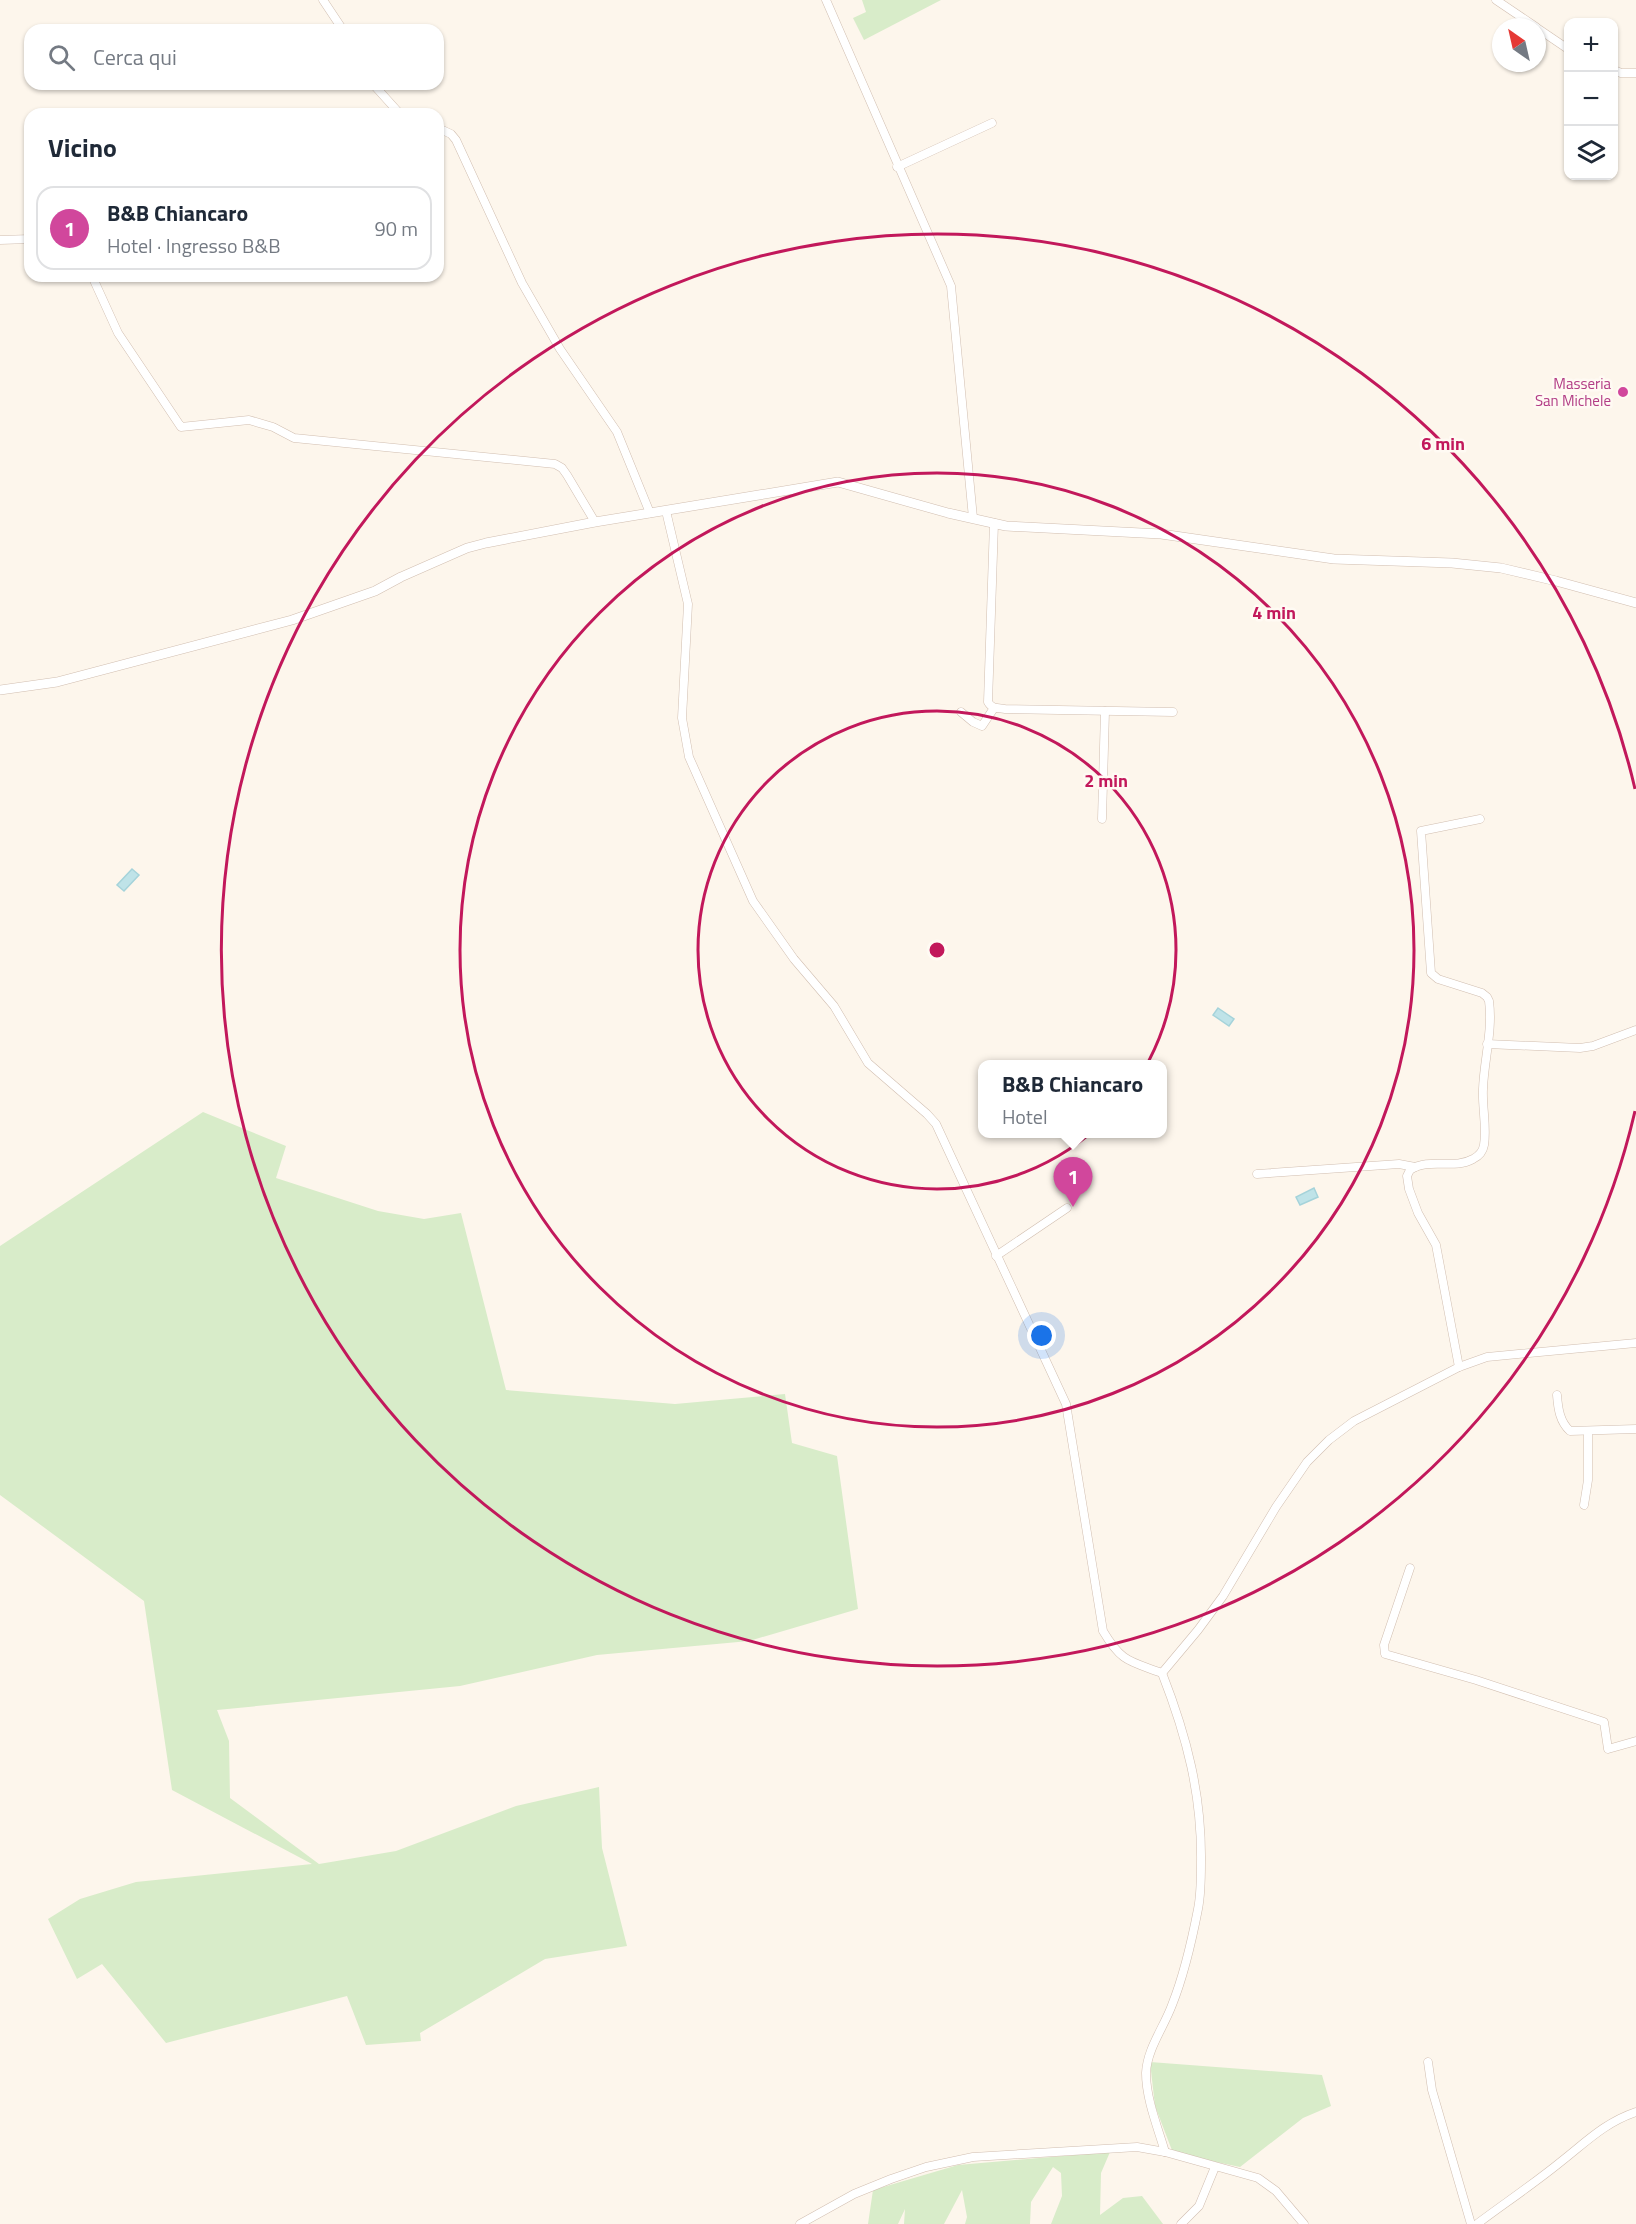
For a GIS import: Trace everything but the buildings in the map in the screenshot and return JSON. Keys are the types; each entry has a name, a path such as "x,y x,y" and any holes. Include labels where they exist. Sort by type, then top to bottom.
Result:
{"street":[{"path":"323,0 339,24"},
{"path":"826,0 897,167 951,286 973,518"},
{"path":"1497,0 1524,18"},
{"path":"1546,33 1564,46"},
{"path":"1618,72 1636,73"},
{"path":"378,90 395,108"},
{"path":"897,167 992,123"},
{"path":"444,131 456,140 522,283 560,349 617,432 650,513"},
{"path":"0,240 24,239"},
{"path":"95,282 117,333 182,426 249,420 273,427 294,438 555,464 567,475 595,522"},
{"path":"0,690 57,682 292,620 375,591 467,548 534,532 838,482 1006,526 1161,534 1334,559 1452,563 1501,568 1556,580 1636,603"},
{"path":"666,511 688,604 682,718 689,757 753,901 794,959 834,1006 868,1063 936,1124 1066,1404 1103,1631 1123,1658 1162,1673 1180,1719 1197,1788 1202,1834 1199,1907 1172,2005 1149,2057 1146,2070 1146,2083 1165,2152"},
{"path":"994,523 988,702 994,708 1173,712"},
{"path":"961,712 982,726 994,708"},
{"path":"1102,819 1105,711"},
{"path":"1257,1174 1398,1164 1414,1167 1464,1163 1476,1158 1482,1151 1484,1140 1483,1089 1490,1008 1487,997 1482,993 1438,979 1431,974 1421,831 1480,819"},
{"path":"1487,1044 1580,1048 1593,1046 1636,1030"},
{"path":"1414,1167 1410,1170 1407,1182 1418,1213 1436,1245 1459,1367"},
{"path":"996,1256 1067,1208"},
{"path":"1162,1673 1223,1596 1276,1507 1307,1462 1354,1420 1459,1367 1487,1357 1636,1343"},
{"path":"1557,1395 1558,1410 1564,1425 1570,1431 1636,1429"},
{"path":"1584,1505 1588,1480 1588,1432"},
{"path":"1410,1568 1384,1645 1385,1654 1476,1680 1604,1722 1608,1749 1636,1741"},
{"path":"1428,2062 1432,2090 1472,2224"},
{"path":"1477,2224 1563,2160 1595,2132 1636,2112"},
{"path":"800,2224 854,2194 926,2167 974,2157 1137,2147 1165,2152 1258,2178 1276,2191 1304,2224"},
{"path":"1181,2224 1199,2206 1215,2167"}],"green space":[{"path":"862,0 941,0 864,40 853,18 866,12"},
{"path":"203,1112 286,1146 276,1178 378,1211 424,1219 461,1213 506,1390 675,1404 785,1394 792,1443 837,1456 858,1609 749,1641 597,1655 460,1686 217,1710 229,1741 230,1798 319,1864 396,1851 516,1806 599,1787 602,1848 627,1946 545,1959 420,2033 421,2041 366,2045 347,1996 166,2043 102,1964 77,1979 48,1919 80,1899 136,1882 312,1864 172,1790 144,1601 0,1495 0,1246"},
{"path":"1150,2062 1322,2075 1331,2106 1303,2118 1240,2167 1173,2153 1155,2106"},
{"path":"1110,2152 1101,2173 1100,2215 1123,2198 1142,2196 1163,2224 1051,2224 1062,2196 1061,2173 1053,2167 1031,2202 1030,2224 965,2224 967,2217 962,2190 944,2224 904,2224 905,2209 898,2224 868,2224 873,2190 958,2165"}],"water":[{"path":"132,869 139,875 124,891 117,885"},
{"path":"1218,1008 1234,1019 1229,1026 1213,1015"},
{"path":"1314,1188 1318,1197 1300,1205 1296,1197"}],"place":[{"name":"Masseria San Michele","path":"1623,392"},
{"name":"B&B Chiancaro","path":"1073,1207"}]}
